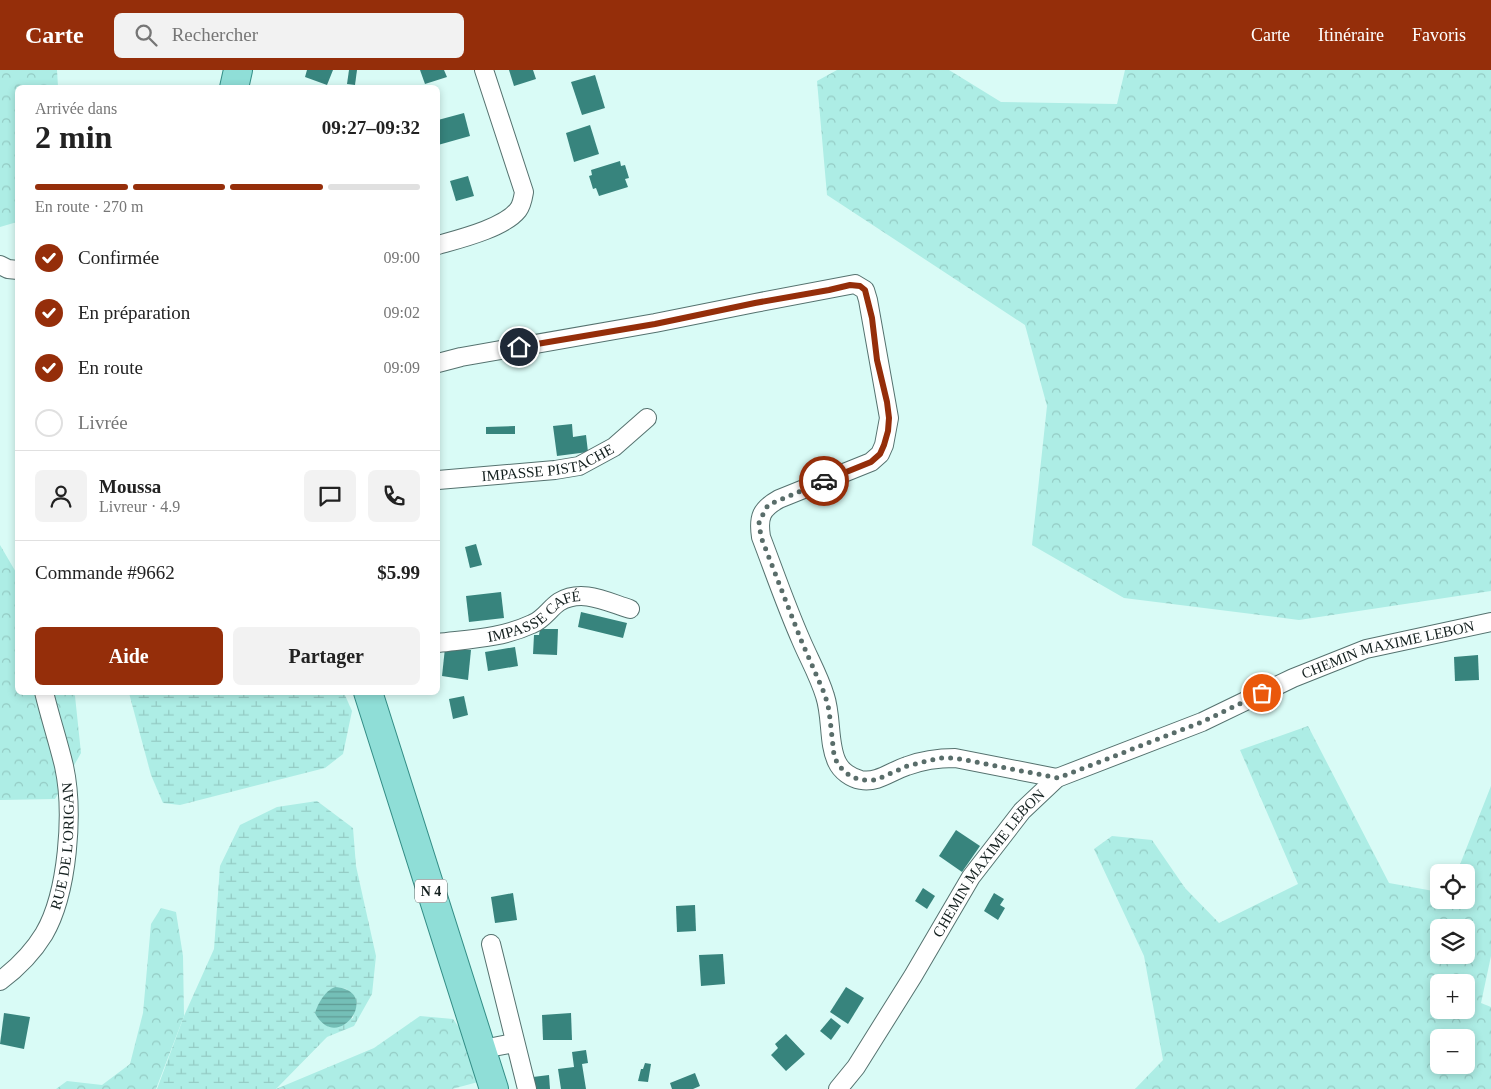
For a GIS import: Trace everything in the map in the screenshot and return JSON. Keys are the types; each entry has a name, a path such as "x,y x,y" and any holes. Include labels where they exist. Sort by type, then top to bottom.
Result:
{"main road":[{"path":"235,85 238,70"},
{"name":"N 4","path":"369,695 483,1049 494,1089"}],"street":[{"path":"440,244 464,238 510,219 520,208 524,192 484,70"},
{"path":"0,265 15,270"},
{"path":"440,362 461,357 655,324 850,285 860,286 865,290 868,300 877,360 887,402 889,418 884,445 880,454 871,462 768,505 759,522 761,537 801,640 825,695 829,710 834,755 838,765 850,776 860,780 876,780 907,766 940,758 955,758 1058,778"},
{"name":"IMPASSE PISTACHE","path":"440,480 555,470 579,466 614,446 647,418"},
{"name":"IMPASSE CAFÉ","path":"440,643 497,636 534,624 558,603 569,597 582,595 630,609"},
{"name":"CHEMIN MAXIME LEBON","path":"838,1089 856,1067 913,976 970,877 1022,811 1058,778 1202,722 1292,678 1366,650 1491,622"},
{"name":"RUE DE L'ORIGAN","path":"0,982 29,954 44,934 55,909 63,876 68,842 67,789 64,767 45,695"},
{"path":"491,944 514,1043 527,1089"},
{"path":"483,1049 514,1043"}],"green space":[{"path":"0,70 57,70 58,85 15,85 15,223 0,227"},
{"path":"837,70 949,70 1001,102 1117,104 1125,70 1491,70 1491,591 1299,620 1124,598 1032,545 1047,406 1025,325 827,195 817,81"},
{"path":"0,545 15,571 15,695 74,695 81,753 55,799 0,800"},
{"path":"130,695 345,695 352,711 343,754 325,768 180,805 163,803 151,775"},
{"path":"1308,726 1389,883 1430,890 1430,909 1475,909 1475,864 1460,864 1491,786 1491,956 1481,1003 1491,1007 1491,1089 1135,1089 1163,1060 1144,956 1094,849 1112,836 1152,840 1185,888 1219,923 1298,884 1240,750"},
{"path":"317,801 353,828 356,866 376,956 372,994 354,1026 327,1037 276,1089 157,1089 184,1016 214,949 220,866 240,825 277,807","holes":["335,987 347,989 354,1012 353,1018 329,1027 318,1018 320,1004 324,996"]},
{"path":"161,908 176,912 183,956 184,1016 156,1089 56,1089 67,1081 102,1085 130,1064 143,1013 151,924"},
{"path":"420,1016 453,1019 465,1036 478,1082 452,1089 276,1089 374,1048"}],"shaded area":[{"path":"335,987 349,991 356,999 356,1008 352,1018 344,1025 334,1028 324,1024 315,1013 322,998"}],"building":[{"path":"307,70 333,70 327,85 305,77"},
{"path":"349,70 357,70 355,85 347,84"},
{"path":"420,70 444,70 447,77 425,84"},
{"path":"509,70 533,70 536,79 514,86"},
{"path":"595,75 605,108 582,115 571,82"},
{"path":"464,113 470,136 440,144 440,119"},
{"path":"590,125 599,154 574,162 566,133"},
{"path":"620,161 621,166 625,165 629,178 625,179 628,187 599,196 596,188 593,189 589,176 592,175 591,170"},
{"path":"468,176 474,196 456,201 450,181"},
{"path":"572,424 573,437 586,435 588,452 557,456 553,426"},
{"path":"515,426 515,434 486,434 486,427"},
{"path":"476,544 482,565 470,568 465,547"},
{"path":"501,592 504,618 469,622 466,596"},
{"path":"581,612 627,623 623,638 578,627"},
{"path":"540,629 558,629 557,655 533,654 534,635 539,635"},
{"path":"515,647 518,666 488,671 485,652"},
{"path":"445,648 471,650 468,680 442,676"},
{"path":"1478,655 1479,680 1455,681 1454,657"},
{"path":"464,696 468,715 453,719 449,699"},
{"path":"956,830 980,846 962,872 939,856"},
{"path":"923,888 935,896 927,909 915,901"},
{"path":"513,893 517,920 495,923 491,897"},
{"path":"994,893 1004,899 1000,905 1005,908 998,920 984,911"},
{"path":"695,905 696,931 677,932 676,906"},
{"path":"723,954 725,984 701,986 699,955"},
{"path":"846,987 864,998 848,1024 830,1012"},
{"path":"4,1013 30,1017 24,1049 0,1044"},
{"path":"571,1013 572,1040 543,1040 542,1015"},
{"path":"831,1018 841,1026 831,1040 820,1031"},
{"path":"786,1034 805,1054 786,1071 771,1055 778,1048 775,1044"},
{"path":"586,1050 588,1063 582,1064 586,1089 561,1089 558,1069 574,1067 572,1052"},
{"path":"645,1063 651,1064 648,1082 638,1081 641,1069 643,1069"},
{"path":"695,1073 700,1086 693,1089 672,1089 670,1083"},
{"path":"549,1075 550,1089 535,1089 533,1077"}],"way so far":[{"path":"824,481 768,505 759,522 761,537 801,640 825,695 829,710 834,755 838,765 850,776 860,780 876,780 907,766 940,758 955,758 1058,778 1202,722 1262,693"}],"route":[{"path":"519,347 655,324 855,284 860,286 865,290 872,318 877,360 887,402 888,431 880,454 871,462 824,481"}]}
